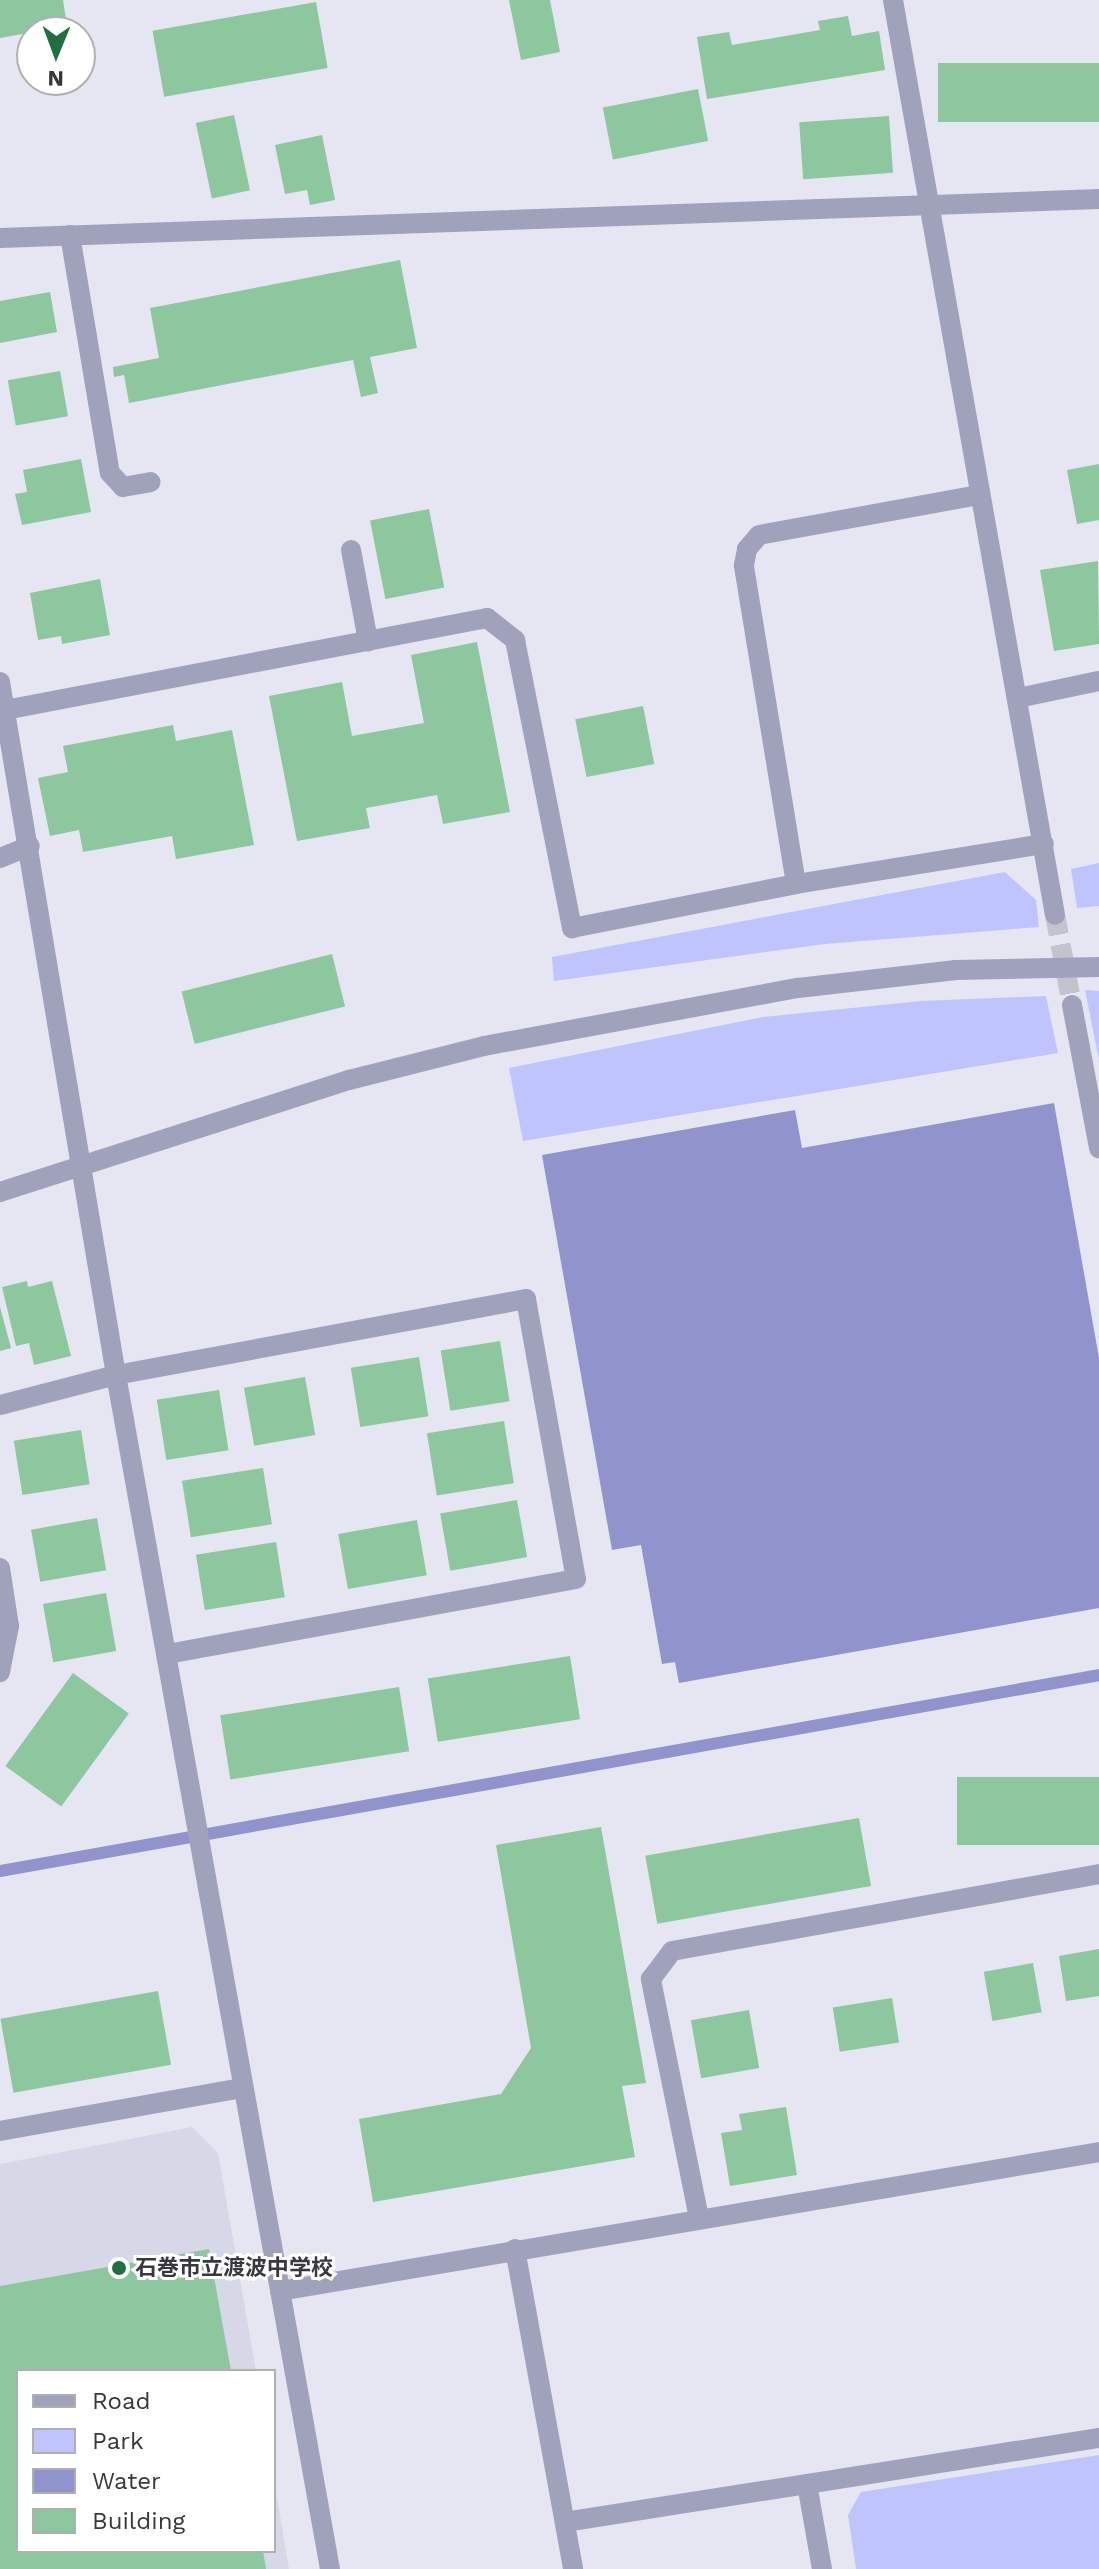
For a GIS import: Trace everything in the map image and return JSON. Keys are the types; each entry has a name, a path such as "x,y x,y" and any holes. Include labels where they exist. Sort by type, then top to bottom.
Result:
{"street":[{"path":"893,0 1055,915"},
{"path":"0,238 1099,199"},
{"path":"70,235 110,473 123,487 151,482"},
{"path":"796,884 744,565 747,549 759,535 979,495"},
{"path":"351,550 368,641"},
{"path":"5,710 487,618 515,640 572,928 796,884 1044,844"},
{"path":"1018,698 1099,681"},
{"path":"0,682 30,846 116,1375 169,1654 241,2088 330,2569"},
{"path":"0,858 30,846"},
{"path":"0,1192 349,1080 484,1046 660,1010 956,970 1099,967"},
{"path":"1072,1005 1099,1148"},
{"path":"0,1405 116,1375 526,1299 576,1579 169,1654"},
{"path":"0,1568 9,1626 0,1672"},
{"path":"699,2218 651,1979 672,1951 1099,1874"},
{"path":"0,2131 241,2088"},
{"path":"280,2291 1099,2152"},
{"path":"515,2249 573,2569"},
{"path":"565,2522 1099,2438"},
{"path":"807,2484 822,2569"}],"shaded area":[{"name":"石巻市立渡波中学校","path":"192,2127 218,2153 256,2369 16,2369 16,2553 276,2553 276,2491 289,2569 0,2569 0,2164"}],"green space":[{"path":"1099,863 1099,906 1077,908 1071,869"},
{"path":"1005,872 1036,900 1039,927 825,944 554,981 552,957"},
{"path":"1085,990 1099,991 1099,1060"},
{"path":"1046,996 1058,1053 523,1141 509,1068 763,1017 921,1001"},
{"path":"1099,2455 1099,2569 856,2569 848,2515 861,2492"}],"water":[{"path":"1054,1103 1099,1358 1099,1608 679,1683 675,1662 662,1664 641,1545 612,1550 542,1155 795,1110 802,1148"}],"building":[{"path":"0,0 63,0 65,16 16,16 16,35 0,38"},
{"path":"509,0 550,0 560,52 521,60"},
{"path":"316,2 328,68 164,97 153,31"},
{"path":"848,16 852,36 879,31 885,70 707,99 697,37 729,32 732,45 820,30 818,21"},
{"path":"938,63 1099,63 1099,122 938,122"},
{"path":"698,89 708,141 613,160 603,108"},
{"path":"234,115 250,190 212,198 196,123"},
{"path":"889,116 893,173 803,179 799,122"},
{"path":"322,135 335,200 310,205 307,190 285,194 275,145"},
{"path":"400,260 417,348 370,357 378,393 361,397 353,360 129,403 124,375 114,377 113,367 159,358 150,308"},
{"path":"50,292 57,332 0,343 0,301"},
{"path":"60,371 68,416 16,426 8,380"},
{"path":"81,459 91,512 22,525 15,494 27,492 23,470"},
{"path":"1099,464 1099,520 1077,524 1067,470"},
{"path":"429,509 444,588 385,599 370,520"},
{"path":"1098,561 1099,644 1054,651 1040,570"},
{"path":"100,579 110,635 62,644 61,636 38,640 30,593"},
{"path":"477,642 510,812 443,824 437,795 366,808 370,828 297,841 269,696 342,682 352,736 424,723 411,655"},
{"path":"643,706 654,764 587,777 575,719"},
{"path":"173,725 176,741 232,730 254,845 176,859 172,836 83,852 79,830 50,836 38,778 68,772 63,746"},
{"path":"332,954 345,1006 195,1044 182,991"},
{"path":"27,1281 28,1287 52,1281 71,1356 34,1365 29,1343 16,1346 2,1287"},
{"path":"0,1307 11,1348 0,1351"},
{"path":"500,1341 510,1401 450,1411 441,1350"},
{"path":"419,1357 428,1416 360,1427 351,1368"},
{"path":"305,1377 315,1435 254,1446 244,1388"},
{"path":"219,1390 229,1450 166,1460 157,1400"},
{"path":"504,1421 514,1483 437,1495 427,1433"},
{"path":"81,1430 90,1484 22,1495 14,1441"},
{"path":"263,1468 272,1524 191,1537 182,1481"},
{"path":"517,1500 527,1557 450,1571 440,1514"},
{"path":"97,1518 106,1570 40,1582 31,1530"},
{"path":"417,1520 427,1575 348,1589 338,1534"},
{"path":"276,1542 285,1597 205,1610 196,1555"},
{"path":"106,1593 116,1651 53,1662 43,1604"},
{"path":"570,1656 580,1719 438,1742 428,1679"},
{"path":"73,1673 129,1714 61,1807 5,1766"},
{"path":"399,1687 409,1751 230,1780 220,1715"},
{"path":"957,1777 1099,1777 1099,1845 957,1845"},
{"path":"859,1818 871,1886 657,1924 645,1856"},
{"path":"601,1827 646,2083 622,2086 635,2157 373,2202 359,2119 501,2094 531,2048 496,1845"},
{"path":"1099,1949 1099,1996 1066,2001 1059,1956"},
{"path":"1033,1963 1042,2012 992,2021 984,1972"},
{"path":"158,1991 171,2065 13,2093 0,2019"},
{"path":"892,1998 899,2042 840,2052 833,2007"},
{"path":"749,2010 759,2068 701,2078 691,2020"},
{"path":"786,2107 797,2175 730,2186 721,2133 742,2130 739,2114"},
{"path":"209,2249 231,2369 16,2369 16,2553 263,2553 266,2569 0,2569 0,2286"}],"waterway":[{"path":"0,1871 1099,1675"}],"tunnel":[{"path":"1055,915 1072,1005"}],"place":[{"name":"石巻市立渡波中学校","path":"119,2268"}]}
